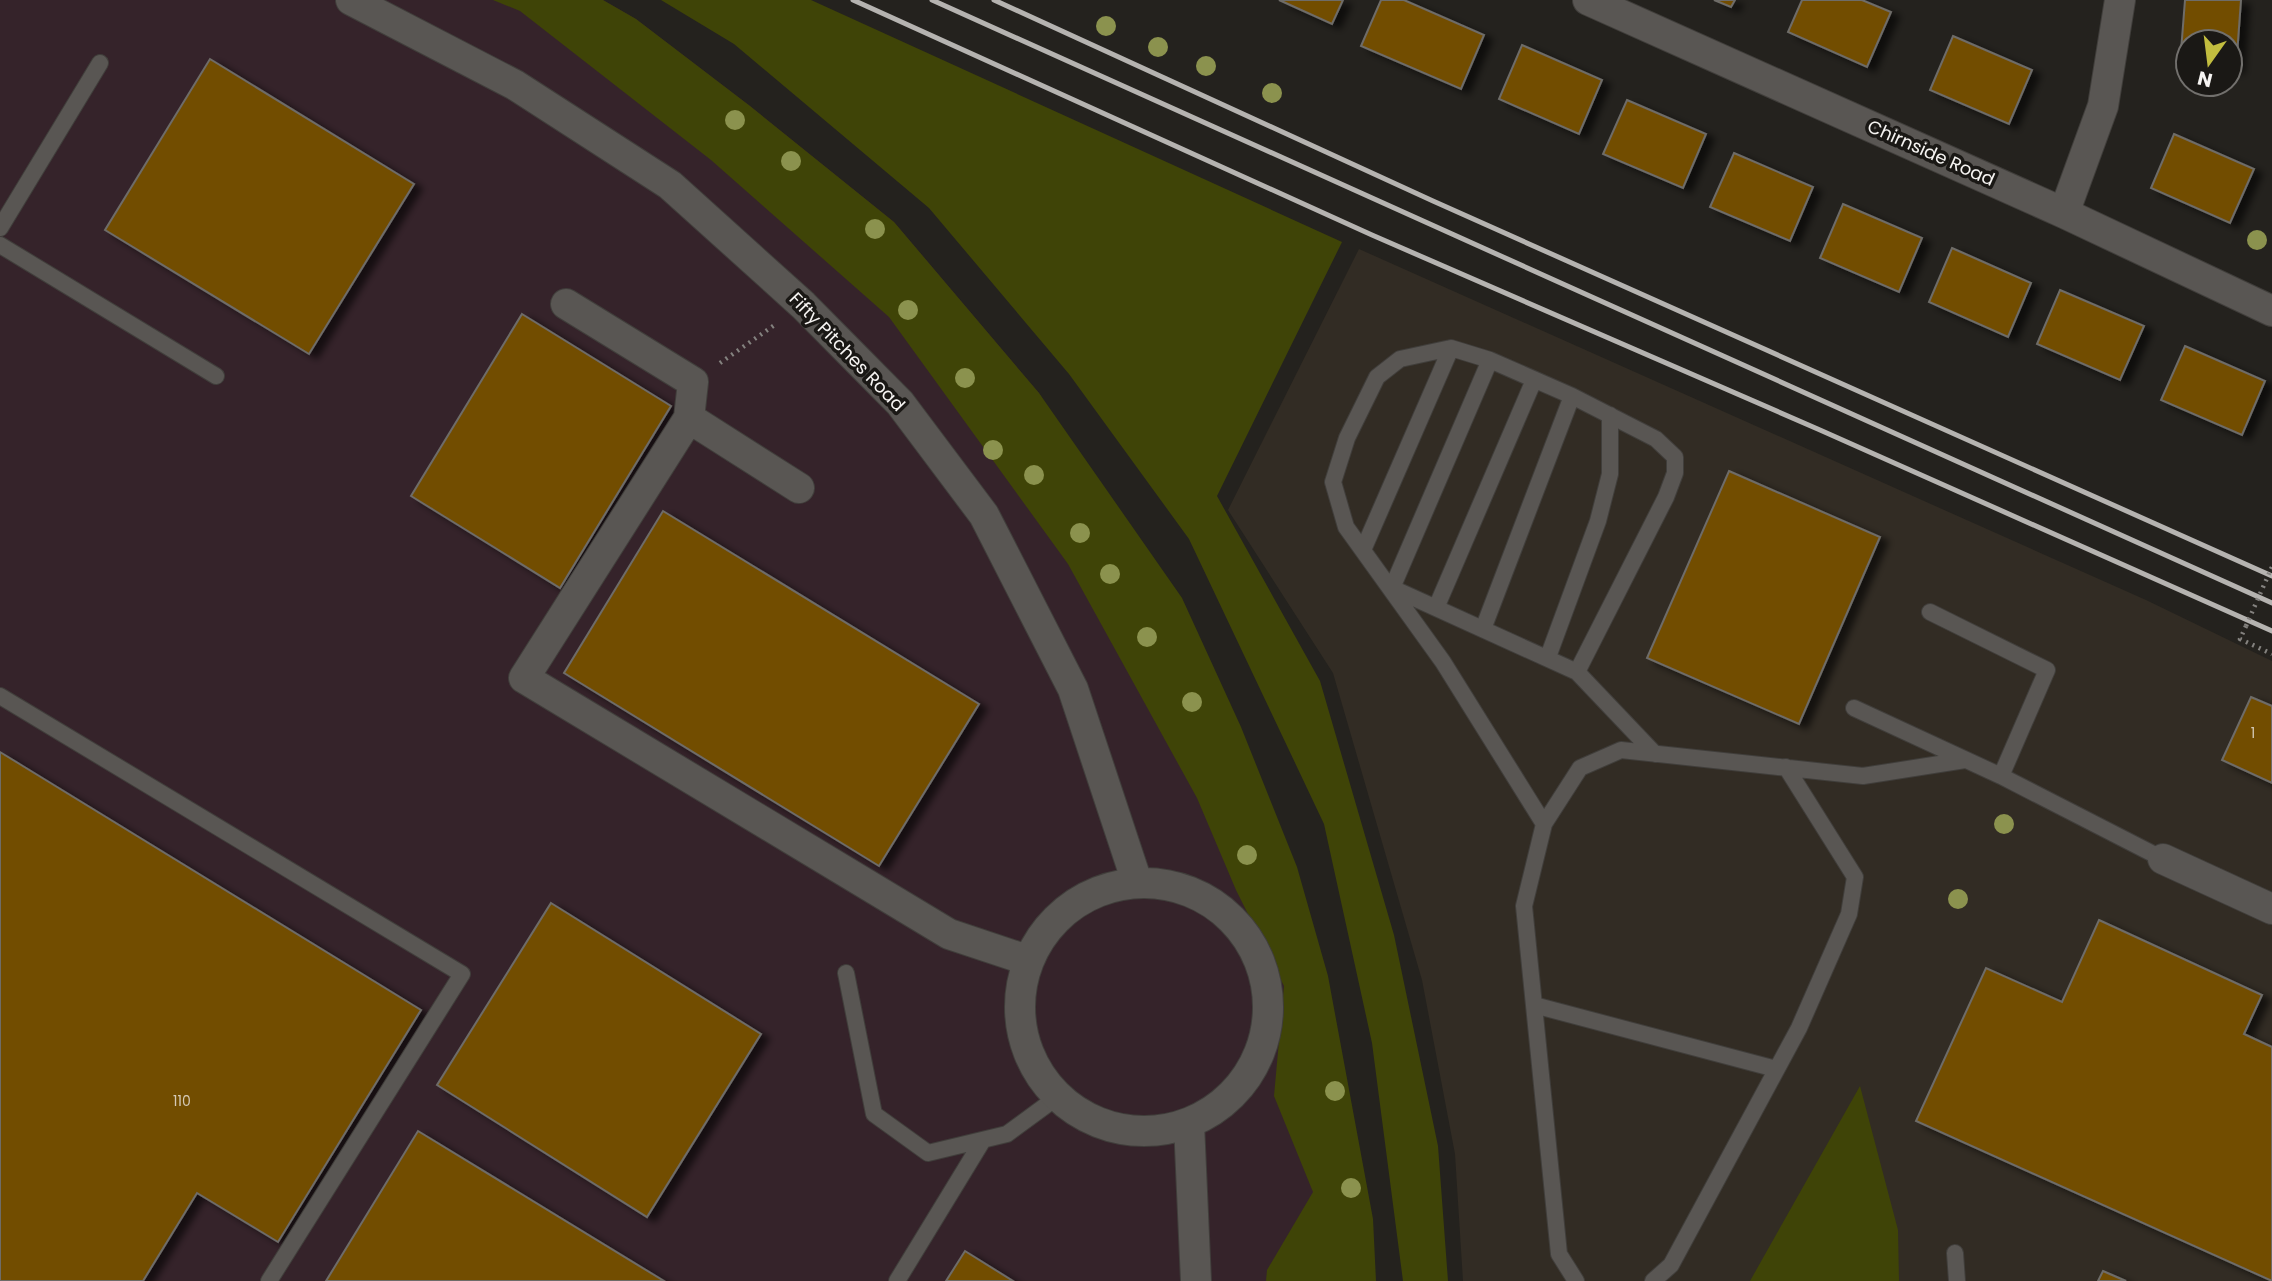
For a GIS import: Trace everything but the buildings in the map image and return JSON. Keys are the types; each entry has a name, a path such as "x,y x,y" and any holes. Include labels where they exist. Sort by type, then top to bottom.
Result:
{"street":[{"name":"Fifty Pitches Road","path":"351,0 515,85 670,185 803,305 900,403 984,515 1073,688 1137,882"},
{"name":"Chirnside Road","path":"1588,0 2064,213 2272,311"},
{"path":"2064,213 2103,106 2120,0"},
{"path":"566,304 693,382 689,418 524,678 949,934 1027,960"},
{"path":"689,418 799,488"},
{"path":"2163,859 2272,909"},
{"path":"1137,882 1180,887 1209,900 1242,929 1261,961 1269,1004 1268,1030 1242,1085 1210,1114 1189,1124 1147,1133 1118,1130 1078,1114 1056,1098 1024,1044 1018,1001 1027,960 1051,922 1093,893 1137,882"},
{"path":"1189,1124 1196,1281"}],"lane":[{"path":"0,228 100,63"},
{"path":"0,245 216,376"},
{"path":"1363,550 1451,348"},
{"path":"1544,824 1443,662 1346,527 1333,482 1347,438 1377,377 1400,359 1451,348 1490,360 1572,396 1656,439 1675,457 1675,473 1666,497 1577,672"},
{"path":"1392,589 1490,360"},
{"path":"1436,608 1534,380"},
{"path":"1483,629 1572,396"},
{"path":"1548,657 1598,521 1610,474 1610,415"},
{"path":"1392,589 1577,672 1655,754"},
{"path":"1930,612 2047,670 2001,776"},
{"path":"0,696 461,974 269,1281"},
{"path":"1854,708 2001,776 2163,859"},
{"path":"1576,1281 1559,1254 1524,906 1544,824 1580,768 1621,750 1863,776 1965,760"},
{"path":"1653,1281 1671,1265 1799,1028 1849,914 1855,877 1786,767"},
{"path":"846,974 874,1114 928,1153 1007,1134 1056,1098"},
{"path":"1534,1004 1776,1069"},
{"path":"897,1281 983,1140"},
{"path":"1955,1253 1957,1281"}],"path":[{"path":"693,382 803,305"},
{"path":"2272,568 2240,639 2272,654"}],"shaded area":[{"path":"0,0 603,0 636,19 750,106 894,222 1039,393 1163,601 1226,750 1358,1281 0,1281"},
{"path":"1359,249 2146,600 2272,661 2272,1281 1463,1281 1455,1154 1422,980 1333,673 1228,510"}],"green space":[{"path":"493,0 603,0 636,19 750,106 894,222 1039,393 1182,598 1241,727 1297,867 1328,976 1373,1219 1376,1281 1266,1281 1267,1270 1313,1192 1274,1096 1284,986 1236,890 1197,798 1068,564 889,317 711,160 520,11"},
{"path":"661,0 811,0 1342,242 1217,496 1320,681 1394,935 1438,1146 1448,1281 1403,1281 1372,1043 1324,824 1189,539 1069,374 929,208 734,44"},
{"path":"1860,1086 1898,1230 1899,1281 1750,1281"}],"railway":[{"path":"853,0 1372,235 2272,631"},
{"path":"932,0 2272,603"},
{"path":"994,0 1433,201 2272,576"}]}
